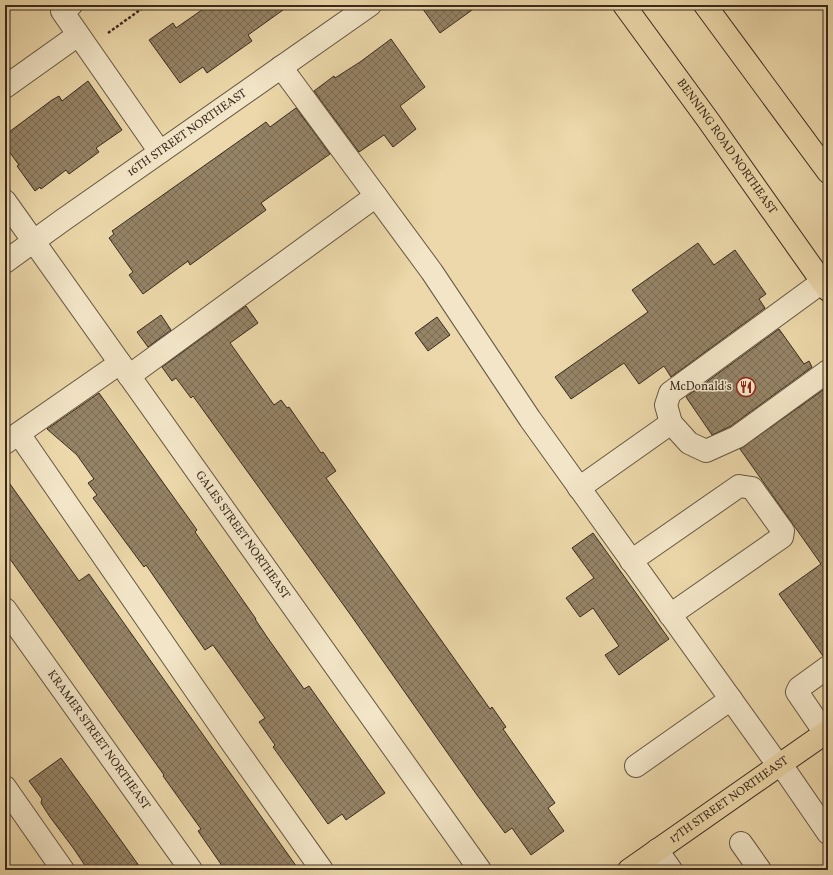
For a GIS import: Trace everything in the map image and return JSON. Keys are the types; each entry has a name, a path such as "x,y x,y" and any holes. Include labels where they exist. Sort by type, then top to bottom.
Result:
{"main road":[{"name":"BENNING ROAD NORTHEAST","path":"624,5 708,120 825,286"},
{"path":"705,5 828,172"},
{"name":"17TH STREET NORTHEAST","path":"630,870 826,732"}],"street":[{"name":"16TH STREET NORTHEAST","path":"5,262 370,5"},
{"path":"64,7 83,41 160,152"},
{"path":"5,87 83,41"},
{"path":"281,67 432,272 525,413 828,833"},
{"path":"322,870 12,439 124,369 376,196"},
{"name":"GALES STREET NORTHEAST","path":"5,201 480,870"},
{"path":"825,286 670,393 666,405 672,423 689,443 706,451 737,437 828,371"},
{"path":"579,488 672,423"},
{"path":"631,561 739,486 752,488 783,531 782,537 670,615"},
{"name":"KRAMER STREET NORTHEAST","path":"5,609 192,870"},
{"path":"826,732 797,692 799,688 828,667"},
{"path":"636,766 731,699"},
{"path":"5,787 63,870"},
{"path":"741,843 760,870"},
{"path":"657,850 671,870"}],"path":[{"path":"83,41 147,5"}],"building":[{"path":"209,5 290,5 248,35 252,41 207,73 203,67 180,83 149,40 173,23 176,28"},
{"path":"420,5 479,5 440,33"},
{"path":"391,39 425,87 400,106 416,129 393,147 384,135 359,152 314,91 334,76 335,78 360,62"},
{"path":"88,81 122,130 96,148 99,152 69,174 66,170 41,189 40,187 35,191 5,146 5,135 52,100 59,96 62,101"},
{"path":"296,108 330,154 261,203 266,210 190,265 188,261 143,294 129,275 133,272 109,238 114,234 112,231 266,122 270,127"},
{"path":"698,243 714,265 735,250 766,294 759,299 765,308 671,377 664,366 639,384 624,363 571,399 555,377 648,312 632,290"},
{"path":"246,306 258,323 230,343 274,405 281,400 287,408 289,407 321,453 323,452 336,471 326,478 490,709 492,707 506,727 503,729 555,803 548,808 564,831 531,855 512,828 505,833 193,396 191,398 176,378 172,381 162,367"},
{"path":"161,315 171,330 148,347 137,332"},
{"path":"437,317 450,335 428,351 415,333"},
{"path":"779,329 804,364 809,361 812,367 731,426 712,435 686,397"},
{"path":"826,388 828,390 828,655 823,656 779,594 821,564 740,449"},
{"path":"99,393 197,530 195,532 304,689 309,686 385,793 346,820 342,814 328,824 273,747 275,745 259,722 265,718 213,645 205,650 146,565 144,567 93,498 97,495 88,483 94,479 77,455 47,429"},
{"path":"5,477 79,581 89,574 299,870 225,870 198,831 201,829 163,776 164,775 5,552"},
{"path":"593,533 669,639 619,675 605,655 619,646 593,608 580,617 566,598 594,578 572,548"},
{"path":"61,758 142,870 88,870 50,817 41,803 42,799 29,781"}],"place":[{"name":"McDonald's","path":"746,387"}]}
